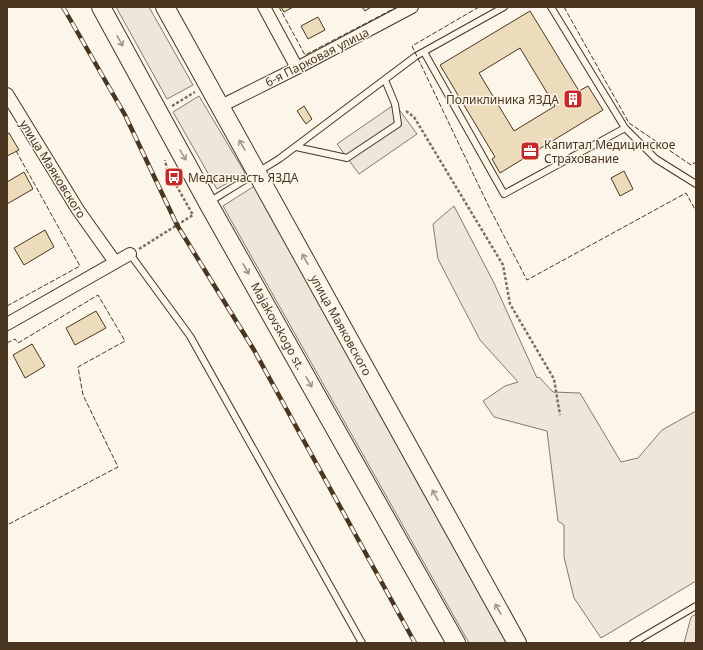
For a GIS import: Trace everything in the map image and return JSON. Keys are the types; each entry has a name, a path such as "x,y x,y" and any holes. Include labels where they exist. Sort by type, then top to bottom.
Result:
{"main road":[{"name":"Majakovskogo st.","path":"101,7 208,202 456,643"},
{"name":"улица Маяковского","path":"165,7 517,643"}],"street":[{"path":"264,7 297,68"},
{"name":"6-я Парковая улица","path":"221,106 297,68 412,7"},
{"name":"улица Маяковского","path":"7,94 78,210 115,262"},
{"path":"7,324 130,254"}],"lane":[{"path":"208,202 258,173 296,147 416,56 504,7"},
{"path":"551,7 625,128 656,159 696,184"},
{"path":"424,52 504,194 625,128"},
{"path":"296,147 347,158 398,124 395,104 385,80"},
{"path":"130,254 190,336 362,643"},
{"path":"633,643 696,606"}],"path":[{"path":"395,104 414,117 503,266 510,304 554,379 560,415"},
{"path":"130,254 193,215 167,169"}],"shaded area":[{"path":"116,7 149,7 193,85 167,99"},
{"path":"199,96 245,173 217,189 173,112"},
{"path":"395,104 417,134 359,174 337,144"},
{"path":"256,185 507,643 469,643 223,206"},
{"path":"454,206 494,283 537,378 539,377 553,392 580,393 621,462 638,458 662,430 696,411 696,581 601,638 574,598 564,557 564,525 558,521 547,431 494,417 483,401 505,386 518,382 480,340 438,259 433,224"},
{"path":"696,614 696,643 684,643 691,617"}],"building":[{"path":"281,7 293,7 284,12"},
{"path":"362,7 371,7 365,11"},
{"name":"Поликлиника ЯЗДА","path":"530,11 579,91 588,86 603,110 500,173 492,159 495,157 440,65","holes":["520,48 555,106 514,131 479,73"]},
{"path":"318,17 325,30 308,39 301,26"},
{"path":"304,106 312,119 306,124 297,111"},
{"path":"9,133 19,150 7,156 7,134"},
{"path":"624,171 633,189 620,196 611,178"},
{"path":"24,172 33,189 7,204 7,182"},
{"path":"45,230 54,247 24,265 14,248"},
{"path":"96,311 106,328 75,345 66,328"},
{"path":"32,344 45,366 25,378 13,355"}],"railway":[{"path":"63,7 125,115 177,225 254,350 415,643"}],"fence":[{"path":"279,7 305,55 397,7"},
{"path":"479,7 412,46 490,209 527,280 686,193 696,211"},
{"path":"564,7 629,123 691,165 696,162"},
{"path":"7,306 80,266 15,149"},
{"path":"7,343 15,339 18,343 98,295 125,341 78,367 83,395 118,467 7,525"}],"place":[{"name":"Поликлиника ЯЗДА","path":"573,99"},
{"name":"Капитал Медицинское Страхование","path":"530,151"},
{"name":"Медсанчасть ЯЗДА","path":"174,177"}]}
